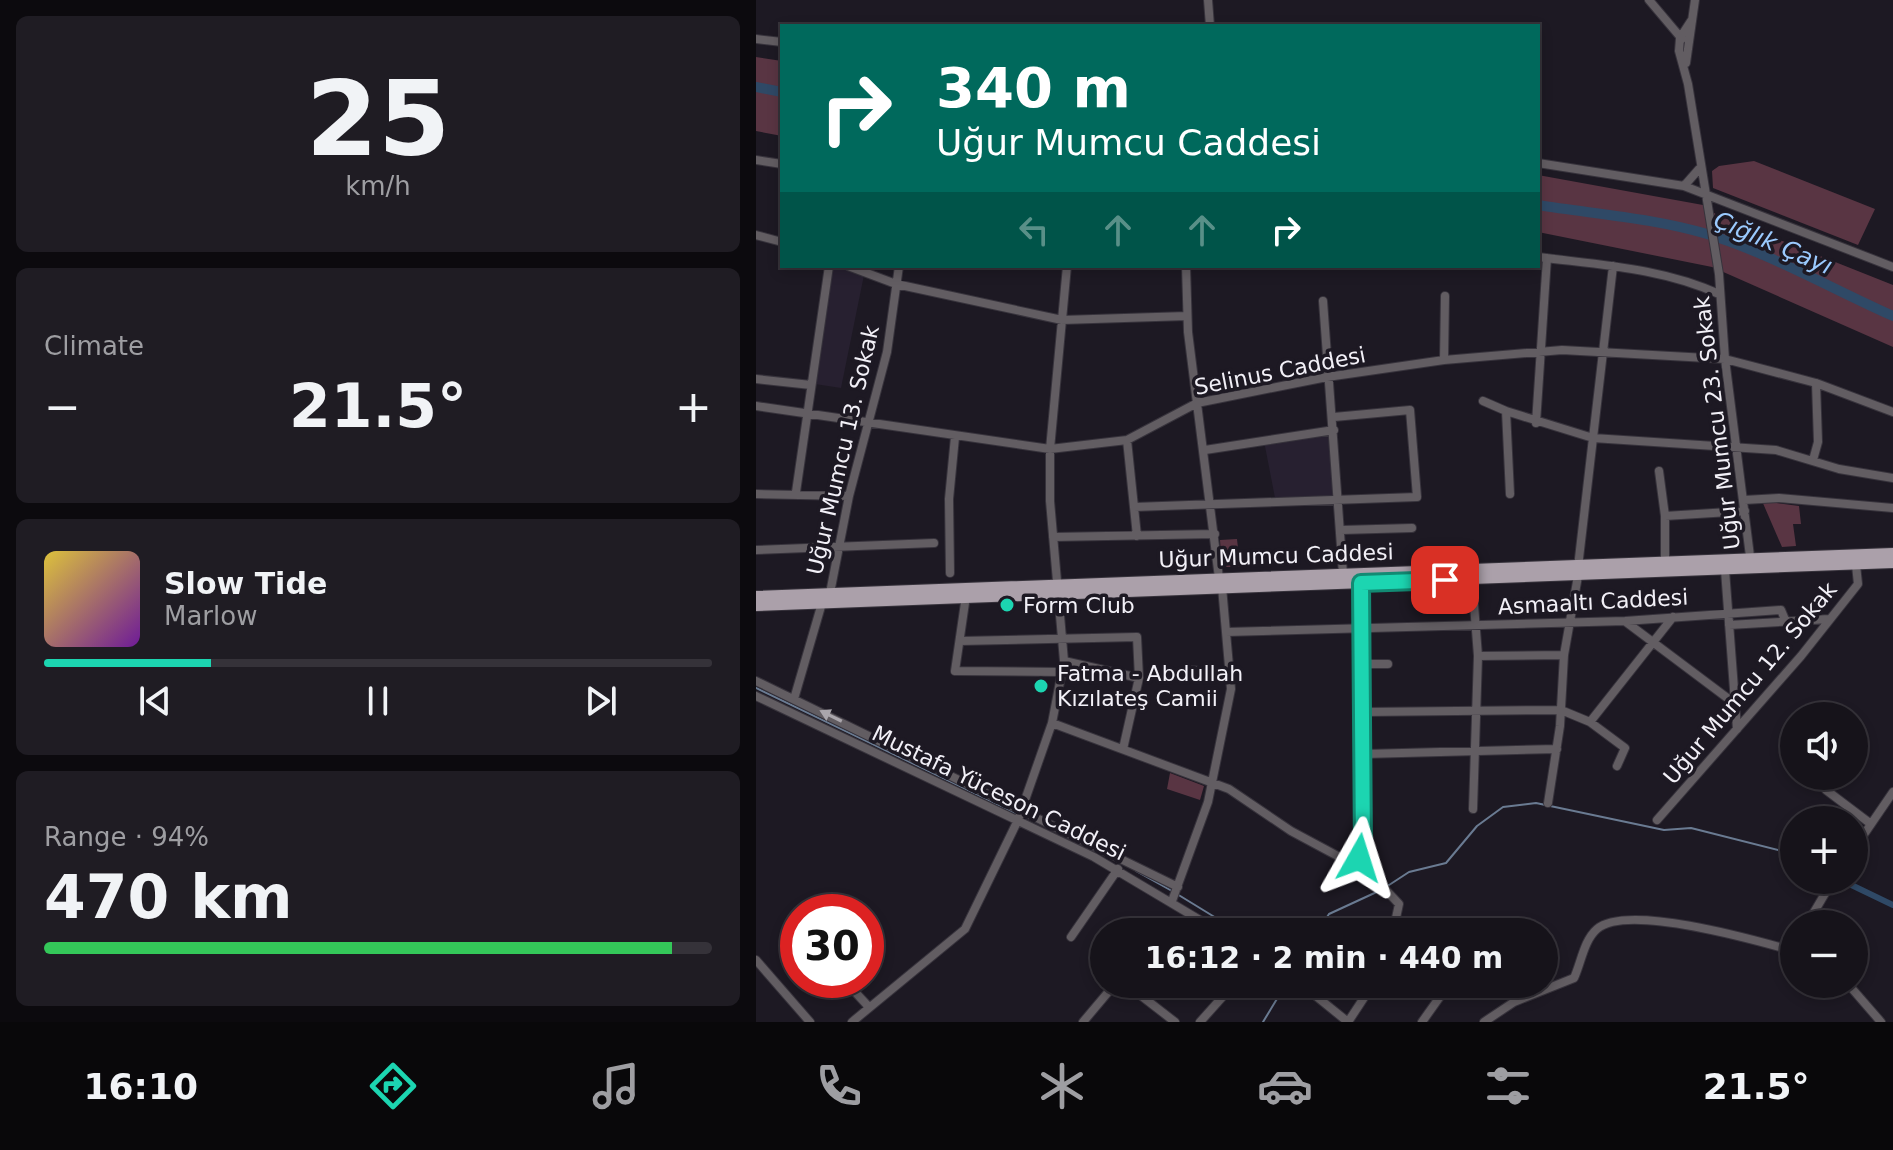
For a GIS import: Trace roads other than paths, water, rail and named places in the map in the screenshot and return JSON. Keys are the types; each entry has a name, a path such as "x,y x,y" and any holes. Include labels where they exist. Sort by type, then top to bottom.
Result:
{"main road":[{"name":"Uğur Mumcu Caddesi","path":"756,596 1221,582 1343,574 1725,570 1751,564 1893,552"},
{"name":"Uğur Mumcu Caddesi","path":"1221,582 1361,583 1472,579 1665,563 1893,563"},
{"name":"Uğur Mumcu Caddesi","path":"756,606 966,596 1060,588"}],"street":[{"path":"1208,0 1210,24"},
{"path":"1649,0 1683,39 1695,0"},
{"path":"756,39 780,42"},
{"name":"Uğur Mumcu 23. Sokak","path":"1683,39 1679,51 1686,72 1699,169 1719,274 1725,359 1751,564"},
{"path":"756,160 780,164"},
{"path":"1540,163 1684,186 1893,267"},
{"path":"1684,186 1699,169"},
{"path":"756,235 780,241"},
{"path":"1536,423 1543,258 1613,266 1695,283 1719,294"},
{"path":"1548,803 1557,749 1564,655 1572,622 1613,266"},
{"path":"796,492 829,268"},
{"path":"853,268 896,284 1062,320 1187,316"},
{"name":"Uğur Mumcu 13. Sokak","path":"830,593 849,496 887,352 899,268"},
{"path":"852,1022 965,929 1020,814 1052,723 1064,661 1060,588 1053,537 1050,449 1067,268"},
{"path":"1172,901 1212,781 1231,676 1187,316 1186,268"},
{"path":"1444,360 1445,296"},
{"path":"1323,301 1327,377 1334,417 1343,574"},
{"name":"Selinus Caddesi","path":"756,406 1050,449 1127,440 1197,403 1327,377 1444,360 1539,351 1725,359 1816,383 1893,412"},
{"path":"756,379 811,385"},
{"path":"1813,460 1818,442 1816,383"},
{"path":"1483,401 1536,423 1593,438 1776,450 1839,469 1893,478"},
{"path":"1134,507 1417,497 1412,416 1405,409 1334,417"},
{"path":"1506,411 1510,494"},
{"path":"1205,450 1334,430"},
{"path":"950,573 949,499 955,437"},
{"path":"1127,440 1137,536"},
{"path":"1659,471 1665,516 1665,563"},
{"path":"756,494 796,492 849,496"},
{"path":"1744,500 1779,498 1893,508"},
{"path":"1665,516 1745,511"},
{"path":"1341,530 1412,528"},
{"path":"1053,537 1215,534"},
{"path":"756,550 934,543"},
{"name":"Uğur Mumcu 12. Sokak","path":"1657,820 1858,584 1856,565"},
{"path":"1725,570 1737,729"},
{"path":"1472,579 1478,656 1473,809"},
{"path":"1352,860 1363,851 1361,583"},
{"path":"966,596 955,671 1062,672"},
{"path":"794,699 822,603"},
{"name":"Asmaaltı Caddesi","path":"1226,632 1625,621 1781,610 1786,622"},
{"path":"1590,722 1651,640 1673,617"},
{"path":"1729,625 1829,619"},
{"path":"1625,621 1734,703"},
{"path":"960,641 1137,637 1139,678 1123,749"},
{"path":"1478,656 1564,655"},
{"path":"1064,661 1139,678"},
{"path":"1363,664 1388,664"},
{"path":"1192,670 1231,676"},
{"name":"Mustafa Yüceson Caddesi","path":"756,681 1177,889"},
{"name":"Mustafa Yüceson Caddesi","path":"756,696 1020,814 1198,918"},
{"path":"1363,712 1561,710 1590,722 1625,748 1617,766"},
{"path":"1052,723 1212,781 1352,860 1399,904 1396,918"},
{"path":"1364,754 1557,749"},
{"path":"1826,790 1871,824"},
{"path":"1868,828 1893,792"},
{"path":"1071,937 1118,869"},
{"path":"1484,1022 1514,1002 1574,978 1596,930 1612,920 1657,920 1780,945"},
{"path":"756,960 810,1022"},
{"path":"861,998 868,1006"},
{"path":"1083,1022 1103,998"},
{"path":"1144,998 1175,1022"},
{"path":"1200,1022 1221,998"},
{"path":"1318,998 1348,1022 1364,998"},
{"path":"1422,1022 1439,998"},
{"path":"1860,998 1881,1022"}],"waterway":[{"name":"Çığlık Çayı","path":"756,87 780,92"},
{"name":"Çığlık Çayı","path":"1540,205 1645,220 1707,234 1778,262 1893,316"},
{"path":"756,688 1018,814"},
{"path":"1386,887 1409,872 1446,863 1477,826 1503,807 1536,803 1664,830 1691,828 1780,850"},
{"path":"1136,871 1172,891"},
{"path":"1326,918 1381,890"},
{"path":"1868,893 1893,905"},
{"path":"1177,894 1216,918"},
{"path":"1263,1022 1278,998"}],"place":[{"name":"Form Club","path":"1007,605"},
{"name":"Fatma - Abdullah Kızılateş Camii","path":"1041,686"}]}
